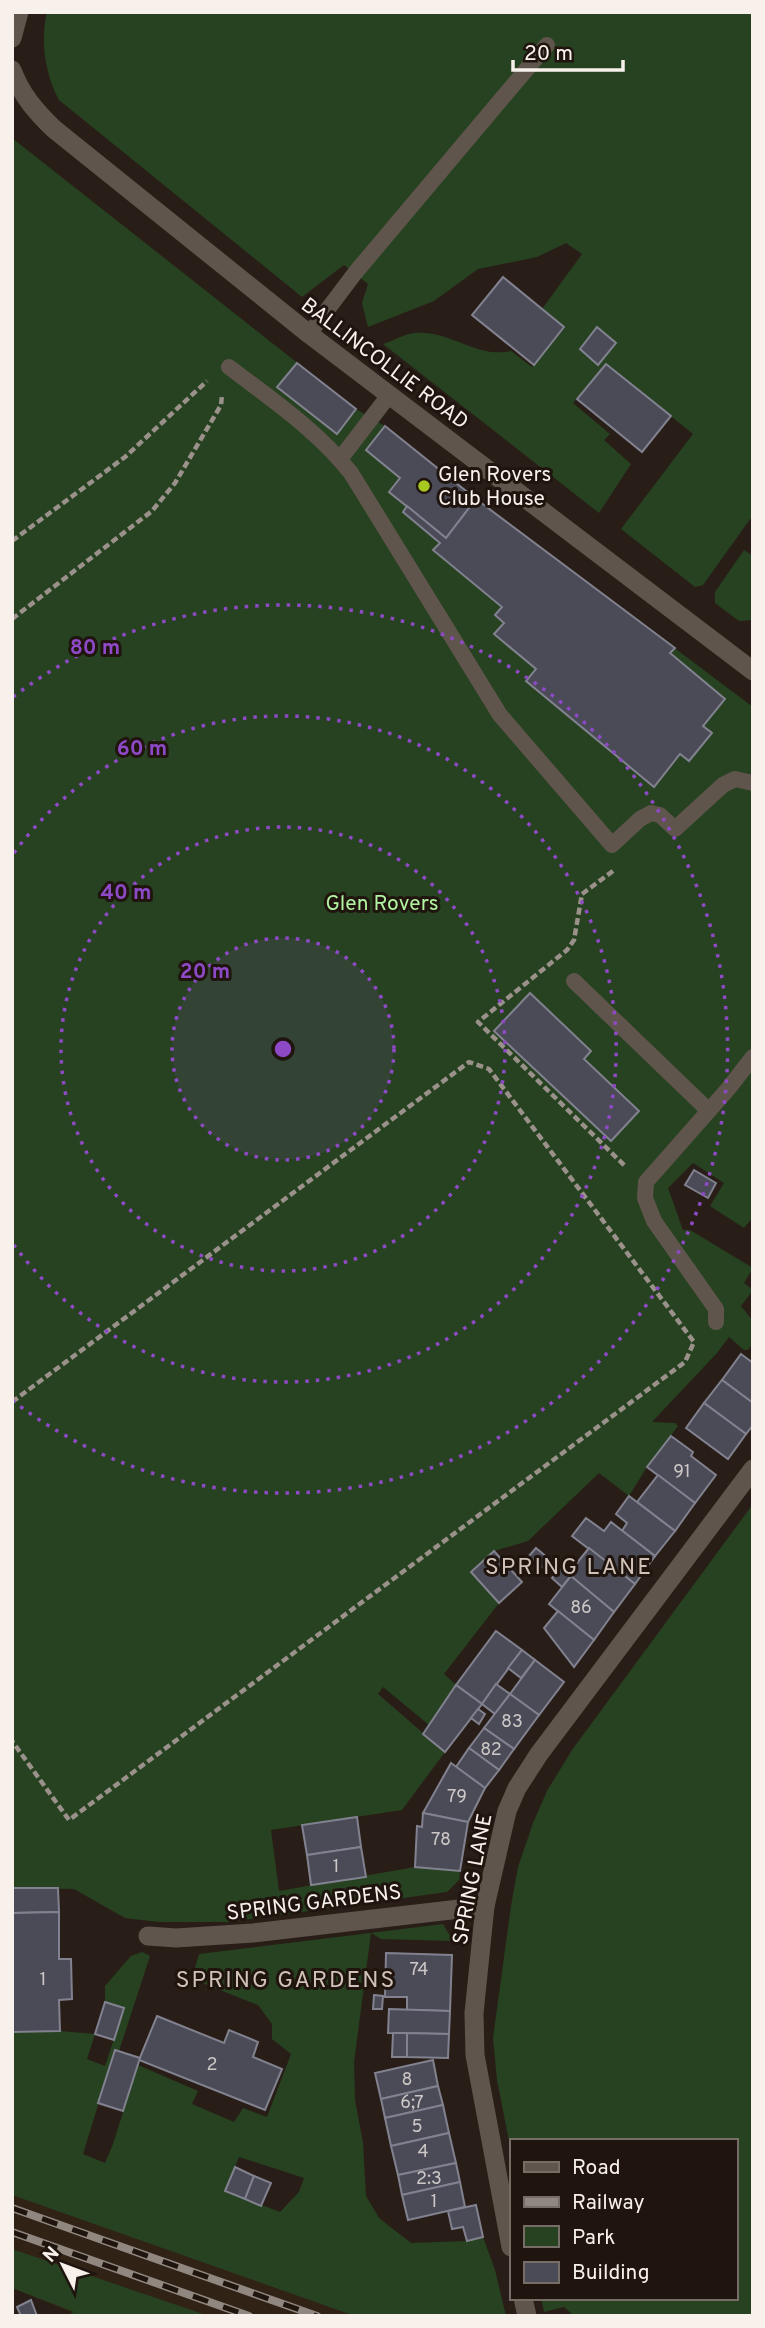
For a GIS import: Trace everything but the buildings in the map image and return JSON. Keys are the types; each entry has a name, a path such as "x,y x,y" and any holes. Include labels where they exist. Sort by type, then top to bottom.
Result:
{"street":[{"path":"12,38 19,12"},
{"name":"BALLINCOLLIE ROAD","path":"12,70 33,109 54,129 309,334 753,671"},
{"name":"SPRING LANE","path":"510,2242 475,2055 474,2013 485,1906 506,1811 539,1754 753,1469"},
{"name":"SPRING GARDENS","path":"148,1936 176,1938 253,1933 485,1906"}],"lane":[{"path":"309,334 355,273 547,45"},
{"path":"229,367 271,398 340,459 500,715 612,845 640,819 651,813 660,815 675,829 723,785 735,779 753,783"},
{"path":"340,459 390,394"},
{"path":"574,981 708,1110"},
{"path":"716,1322 716,1309 654,1221 645,1198 646,1182 753,1057"}],"path":[{"path":"12,541 125,457 206,381 229,367"},
{"path":"12,619 152,511 175,484 221,405 229,367"},
{"path":"613,871 582,894 574,940 567,950 478,1022 604,1147 646,1182"},
{"path":"12,1402 469,1062 489,1069 694,1342 685,1362 69,1820 12,1741"}],"shaded area":[{"path":"12,2126 372,2268 506,2316 79,2316 12,2288"}],"green space":[{"path":"47,12 753,12 753,515 703,585 695,587 621,529 693,434 606,364 573,403 610,434 604,440 631,464 599,513 383,344 410,334 427,333 487,351 511,351 532,367 564,328 542,309 582,254 566,243 537,257 478,269 434,301 368,327 362,303 368,284 344,265 302,297 59,100 45,57"},
{"name":"Glen Rovers","path":"12,138 356,409 385,426 476,499 753,707 753,1217 744,1228 710,1206 724,1183 693,1163 668,1188 683,1230 690,1230 753,1268 744,1283 753,1290 741,1306 753,1321 753,1342 748,1350 744,1350 729,1337 652,1422 675,1423 678,1426 629,1496 599,1473 528,1541 494,1551 471,1572 499,1603 444,1674 456,1685 429,1725 383,1687 378,1694 445,1752 402,1810 271,1830 279,1891 415,1867 460,1871 459,1880 447,1892 229,1922 159,1922 125,1918 74,1889 12,1888"},
{"path":"744,550 753,556 753,620 739,621 715,603 715,592"},
{"path":"753,1504 753,2316 574,2316 564,2307 544,2312 541,2300 737,2300 737,2139 510,2139 510,2146 497,2080 493,2038 511,1906 518,1867 533,1823 547,1791 572,1750"},
{"path":"443,1924 453,1941 381,1939 371,1933 354,2062 355,2100 363,2143 366,2196 379,2218 411,2243 467,2241 483,2237 495,2270 506,2316 355,2316 12,2195 12,2032 60,2031 95,2034 87,2059 105,2066 124,2008 105,2002 105,1986 131,1956 142,1952 150,1956 119,2051 115,2050 83,2154 105,2163 138,2065 198,2091 192,2104 234,2122 243,2108 267,2117 291,2054 272,2039 272,2024 258,2005 192,1979 199,1954","holes":["239,2157 304,2178 299,2192 280,2212 225,2191"]},
{"path":"12,2249 209,2316 66,2316 74,2312 12,2288"}],"railway":[{"path":"12,2208 317,2316"},
{"path":"12,2232 249,2316"}],"place":[{"name":"Glen Rovers Club House","path":"424,486"}],"district":[{"name":"SPRING LANE","path":"569,1566"},
{"name":"SPRING GARDENS","path":"286,1979"}]}
